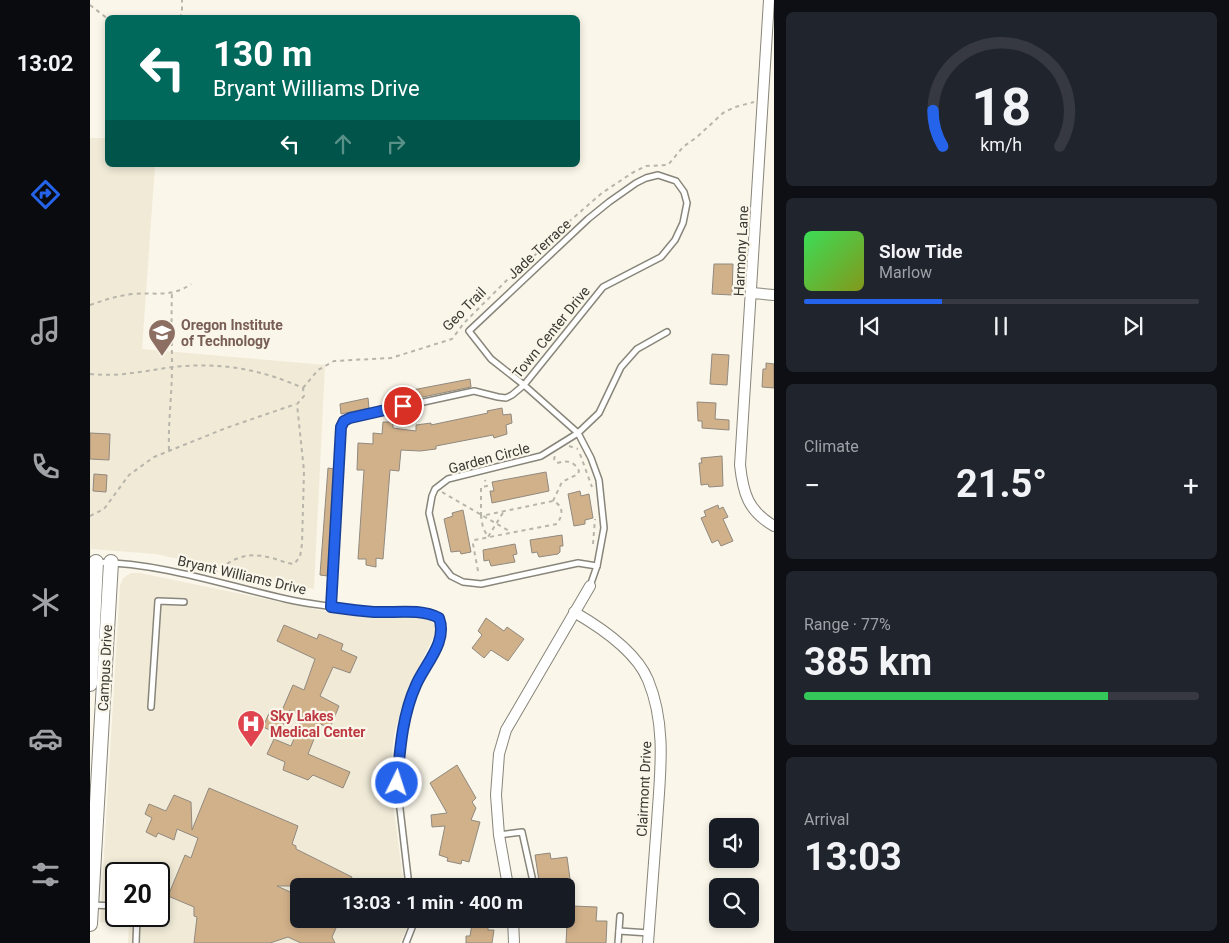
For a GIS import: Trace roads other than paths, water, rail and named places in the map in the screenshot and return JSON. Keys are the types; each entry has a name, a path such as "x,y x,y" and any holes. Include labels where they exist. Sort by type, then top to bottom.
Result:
{"street":[{"name":"Harmony Lane","path":"769,0 740,465 742,484 748,503 761,519 774,526"},
{"path":"752,293 774,295"},
{"name":"Campus Drive","path":"90,682 93,561"},
{"name":"Campus Drive","path":"90,924 98,764 112,562"},
{"path":"507,878 496,795 499,754 506,730 590,586"},
{"name":"Clairmont Drive","path":"574,612 603,628 631,654 648,678 658,710 662,746 649,938"},
{"path":"513,928 514,943"}],"lane":[{"name":"Jade Terrace","path":"524,385 490,359 469,331 588,219 636,183 658,175 676,181 684,192 687,203"},
{"name":"Town Center Drive","path":"331,607 341,427 344,421 350,418 474,391 506,398 512,395 524,385 603,287 661,257 675,240 683,223 687,203"},
{"name":"Garden Circle","path":"597,566 578,563 481,584 463,582 451,576 441,562 429,513 432,496 436,488 448,479 541,456 578,433 599,413 621,367 637,350 667,332"},
{"path":"524,385 578,433 591,458 598,480 604,528 597,566 590,586"},
{"name":"Bryant Williams Drive","path":"93,561 160,567 286,599 331,607 374,612 430,614 439,618 442,627 440,639 415,686 401,736 397,783 408,878"},
{"path":"151,706 158,602 184,602"},
{"path":"90,682 105,681"},
{"path":"500,835 522,832 532,878"},
{"path":"90,905 105,906"},
{"path":"618,943 620,916"},
{"path":"136,943 137,927"},
{"path":"406,943 412,928"},
{"path":"619,932 649,938"}],"place":[{"name":"Oregon Institute of Technology","path":"162,357"},
{"name":"Sky Lakes Medical Center","path":"251,748"}]}
